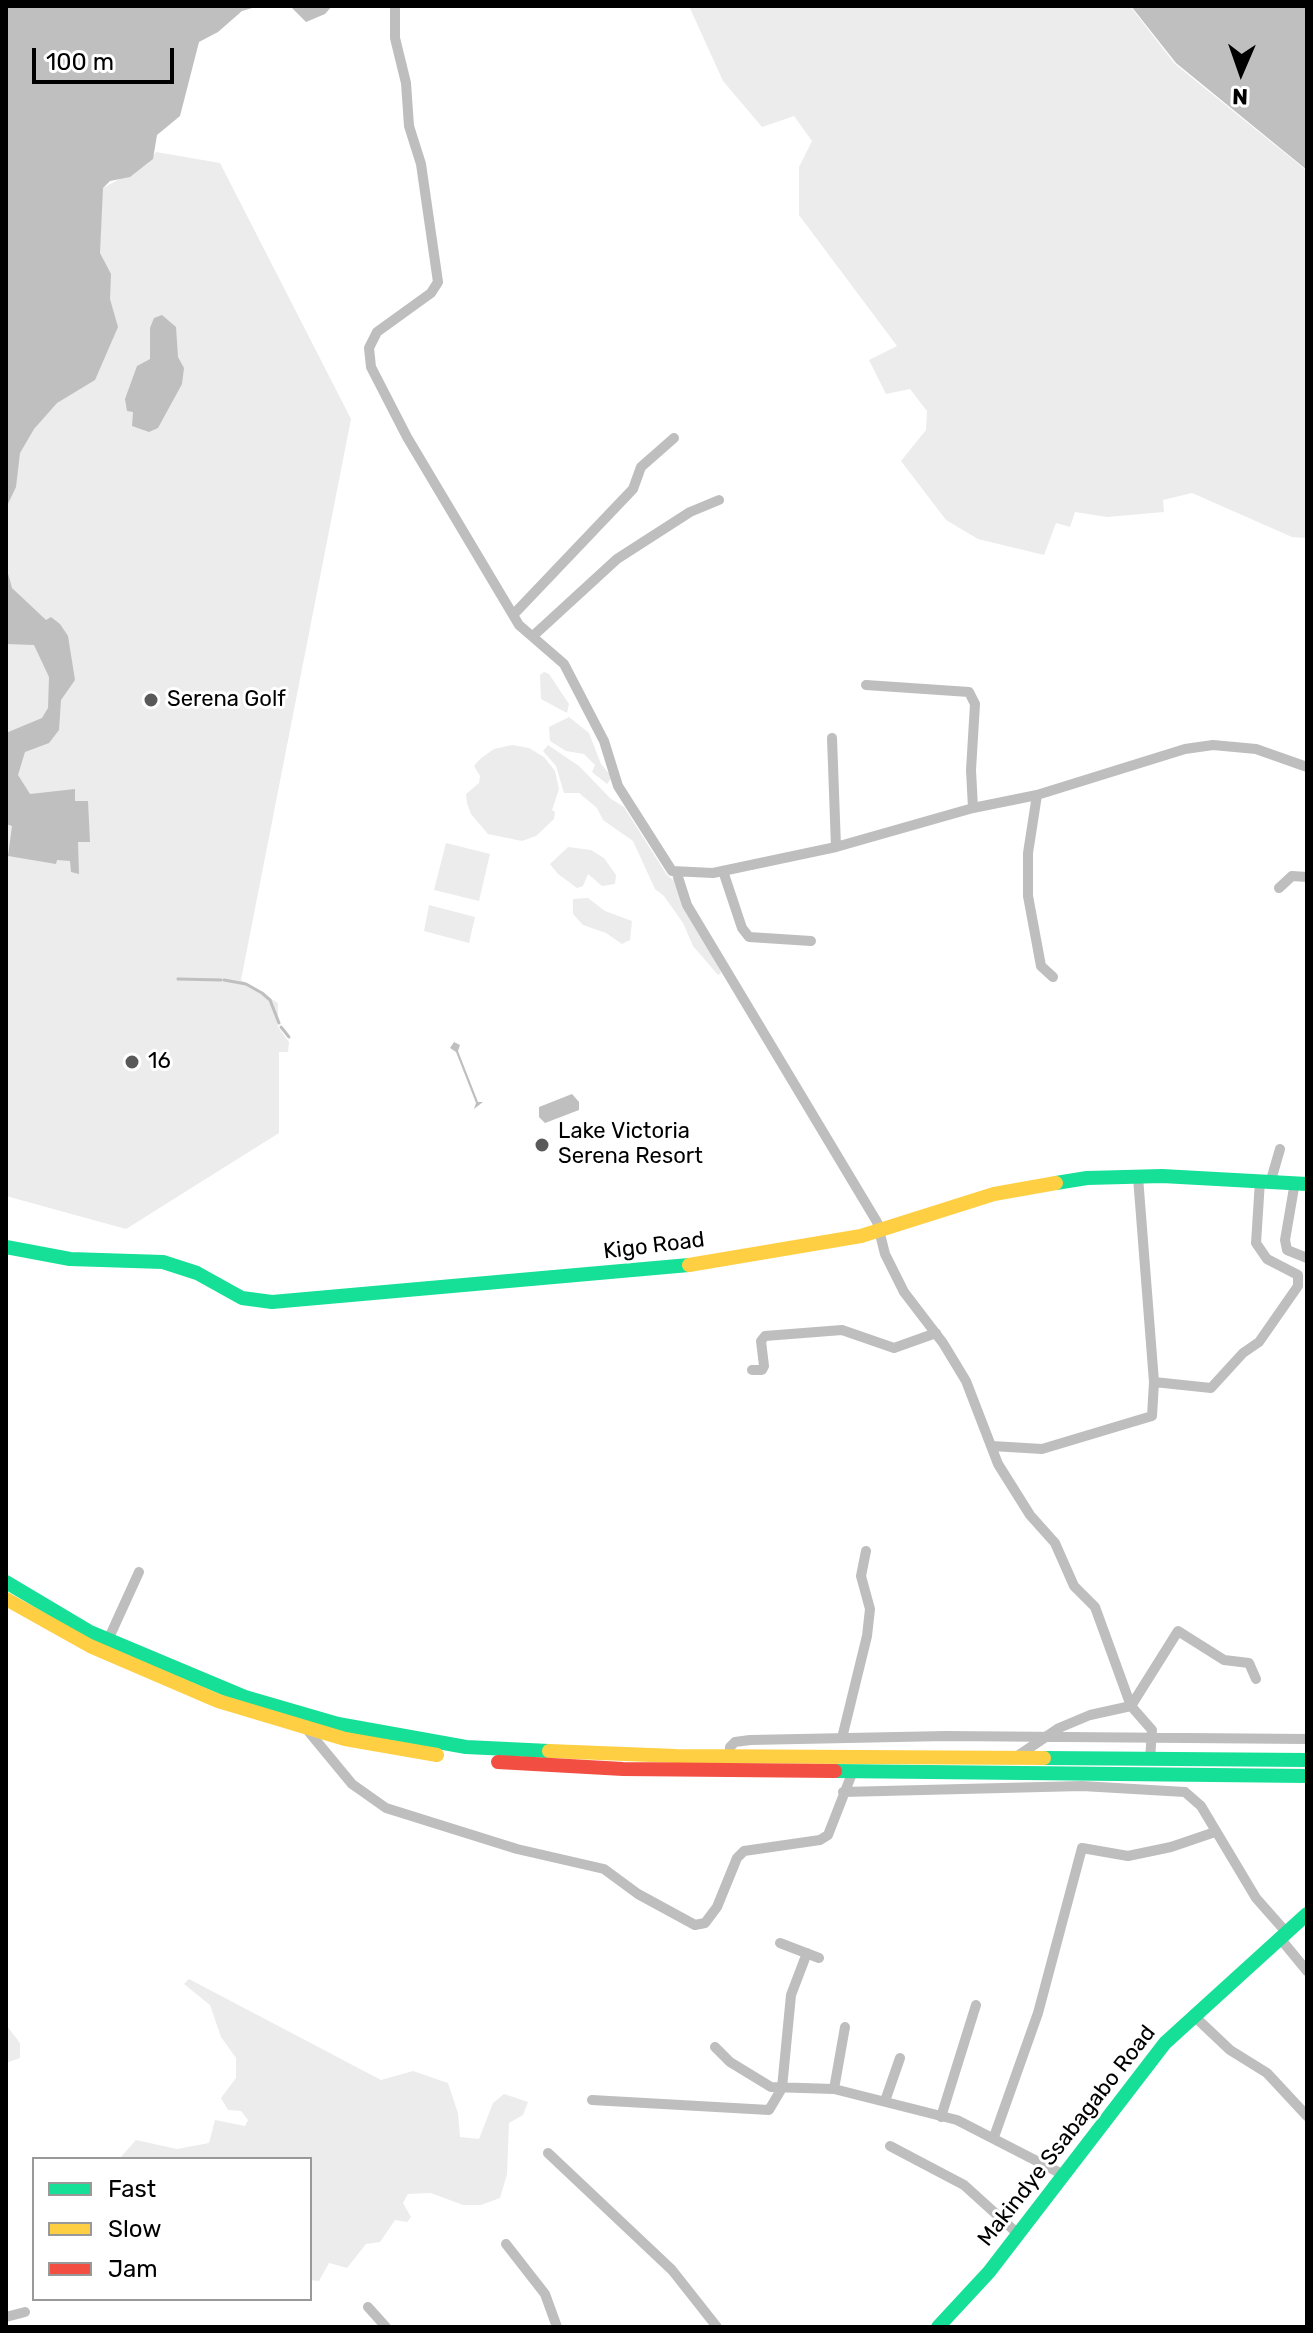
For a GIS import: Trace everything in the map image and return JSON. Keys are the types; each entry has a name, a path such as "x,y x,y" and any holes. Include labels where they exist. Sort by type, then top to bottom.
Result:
{"main road":[{"name":"Kigo Road","path":"6,1247 70,1259 163,1262 197,1273 242,1298 272,1302 643,1272 880,1231 1027,1186 1087,1178 1301,1183"},
{"path":"6,1582 108,1640 245,1697 338,1724 398,1737 518,1751 730,1756 1307,1760"},
{"path":"6,1599 65,1634 218,1701 308,1730 403,1751 532,1765 1307,1776"},
{"name":"Makindye Ssabagabo Road","path":"938,2327 973,2292 1125,2091 1193,2015 1307,1914"}],"street":[{"path":"395,6 395,38 406,83 409,126 421,164 438,282 431,293 377,332 369,348 371,367 407,437 522,629 564,664 604,741 618,786 664,863 677,874 687,905 817,1117 880,1231 893,1273 966,1381 998,1464 1023,1506 1055,1543 1074,1586 1095,1607 1131,1706 1149,1725 1152,1737 1150,1760"},
{"path":"513,615 633,489 641,467 674,438"},
{"path":"533,636 617,559 690,512 719,500"},
{"path":"866,685 969,692 975,704 971,770 973,808"},
{"path":"832,738 836,847"},
{"path":"677,874 723,871 836,847 973,808 1037,795 1096,774 1199,747 1256,749 1307,767"},
{"path":"1037,795 1028,853 1028,896 1041,966 1053,977"},
{"path":"723,871 742,928 751,938 811,941"},
{"path":"1279,888 1292,876 1307,877"},
{"path":"1154,1382 1211,1388 1243,1353 1259,1342 1298,1286 1298,1275 1267,1259 1256,1243 1266,1180 1280,1149"},
{"path":"992,1446 1042,1449 1146,1420 1154,1409 1138,1177"},
{"path":"1301,1183 1285,1240 1287,1250 1307,1258"},
{"path":"752,1370 762,1370 764,1366 761,1341 765,1336 842,1330 894,1348 936,1333"},
{"path":"842,1738 867,1636 870,1609 861,1576 866,1551"},
{"path":"108,1640 139,1572"},
{"path":"1016,1757 1041,1737 1090,1715 1131,1706 1178,1631 1224,1660 1249,1663 1256,1679"},
{"path":"308,1730 352,1784 386,1808 517,1849 604,1869 638,1894 695,1925 705,1923 717,1907 741,1854 752,1848 824,1838 853,1771"},
{"path":"730,1756 730,1747 735,1742 842,1738 1307,1739"},
{"path":"843,1792 1082,1786 1185,1792 1195,1798 1256,1898 1307,1971"},
{"path":"994,2137 1038,2013 1082,1848 1128,1856 1171,1847 1215,1832"},
{"path":"780,1943 819,1958"},
{"path":"592,2100 769,2110 782,2088 791,1995 807,1953"},
{"path":"941,2117 976,2005"},
{"path":"1193,2015 1230,2050 1267,2073 1307,2116"},
{"path":"834,2089 845,2027"},
{"path":"715,2047 730,2062 771,2087 834,2089 965,2122 1062,2174"},
{"path":"885,2101 900,2058"},
{"path":"890,2146 964,2185 1017,2233"},
{"path":"548,2153 672,2270 717,2327"},
{"path":"506,2244 545,2294 557,2327"},
{"path":"368,2307 386,2327"},
{"path":"6,2317 25,2312"}],"shaded area":[{"path":"6,6 259,6 242,11 218,32 199,42 180,116 157,135 153,159 130,177 110,181 103,188 100,253 111,274 110,299 118,327 95,380 57,403 34,429 20,453 16,487 6,508"},
{"path":"290,6 332,6 325,14 306,22"},
{"path":"689,6 1130,6 1175,64 1307,171 1307,538 1292,537 1192,493 1163,500 1164,512 1107,517 1075,512 1070,527 1056,523 1044,555 978,539 946,520 901,461 926,430 927,411 910,389 886,394 869,360 897,346 799,215 799,167 812,141 794,116 762,127 723,81"},
{"path":"1131,6 1307,6 1307,170 1176,63"},
{"name":"Serena Golf","path":"156,152 220,163 351,419 241,980 278,1003 278,1027 289,1042 288,1052 279,1052 279,1133 126,1229 6,1196 6,187 103,188 147,164"},
{"path":"162,315 176,327 178,357 184,368 182,384 158,428 149,432 132,426 133,412 127,411 125,399 137,366 150,359 150,328 154,318"},
{"path":"6,566 12,588 46,620 51,617 60,624 68,636 75,680 61,700 59,730 49,743 25,752 18,775 30,794 75,789 75,801 88,801 90,842 78,842 79,874 71,872 70,861 57,860 56,864 8,856 12,826 6,824 6,733 42,718 48,708 49,677 34,645 6,644"},
{"path":"544,672 549,674 569,704 567,713 541,699 540,675"},
{"path":"569,717 589,733 601,764 612,777 607,784 592,772 595,765 584,754 566,751 550,741 549,727"},
{"path":"512,745 529,748 544,757 555,771 559,789 552,810 555,812 554,819 536,836 522,841 488,834 471,814 466,794 479,783 480,776 474,766 480,759 494,749"},
{"path":"548,745 579,766 611,799 624,807 667,875 677,883 714,953 721,973 718,975 693,946 683,923 664,896 655,889 633,841 603,820 597,808 579,793 564,793 556,766 543,751"},
{"path":"446,843 490,854 479,901 434,890"},
{"path":"568,847 591,850 604,858 616,875 615,884 602,886 588,874 583,886 577,888 558,874 550,864"},
{"path":"588,898 605,911 632,921 630,940 622,944 606,933 583,925 573,914 573,899"},
{"path":"429,905 475,917 469,943 424,931"},
{"path":"454,1042 460,1045 458,1051 478,1102 483,1102 474,1109 476,1103 456,1052 450,1048"},
{"path":"572,1094 579,1102 579,1110 545,1123 539,1117 539,1107"},
{"path":"189,1979 381,2080 413,2071 448,2083 458,2113 460,2137 479,2139 493,2103 504,2094 528,2102 523,2115 509,2123 507,2174 500,2198 481,2205 463,2205 431,2193 408,2194 403,2203 411,2217 407,2222 395,2220 380,2242 366,2244 347,2268 329,2263 319,2281 312,2280 312,2157 121,2157 136,2140 177,2149 209,2143 215,2120 245,2126 248,2120 241,2111 228,2110 221,2098 236,2078 236,2058 221,2037 210,2005 184,1984"},
{"path":"7,2026 20,2043 20,2058 6,2063"}],"waterway":[{"path":"178,979 221,980"},
{"path":"224,980 246,984 262,993 270,1000 279,1023"},
{"path":"281,1027 289,1037"}],"traffic: fast":[{"path":"1056,1183 1087,1178 1162,1176 1307,1184"},
{"path":"6,1247 70,1259 163,1262 197,1273 242,1298 272,1302 689,1265"},
{"path":"6,1582 90,1632 245,1697 338,1724 466,1747 549,1751"},
{"path":"1044,1758 1307,1760"},
{"path":"835,1771 1307,1776"},
{"path":"938,2327 989,2272 1165,2043 1307,1914"}],"traffic: slow":[{"path":"689,1265 861,1236 994,1194 1056,1183"},
{"path":"6,1599 90,1646 218,1701 345,1739 437,1755"},
{"path":"549,1751 676,1756 1044,1758"}],"traffic: jam":[{"path":"498,1762 623,1769 835,1771"}],"place":[{"name":"Serena Golf","path":"151,700"},
{"name":"16","path":"132,1062"},
{"name":"Lake Victoria Serena Resort","path":"542,1145"}]}
